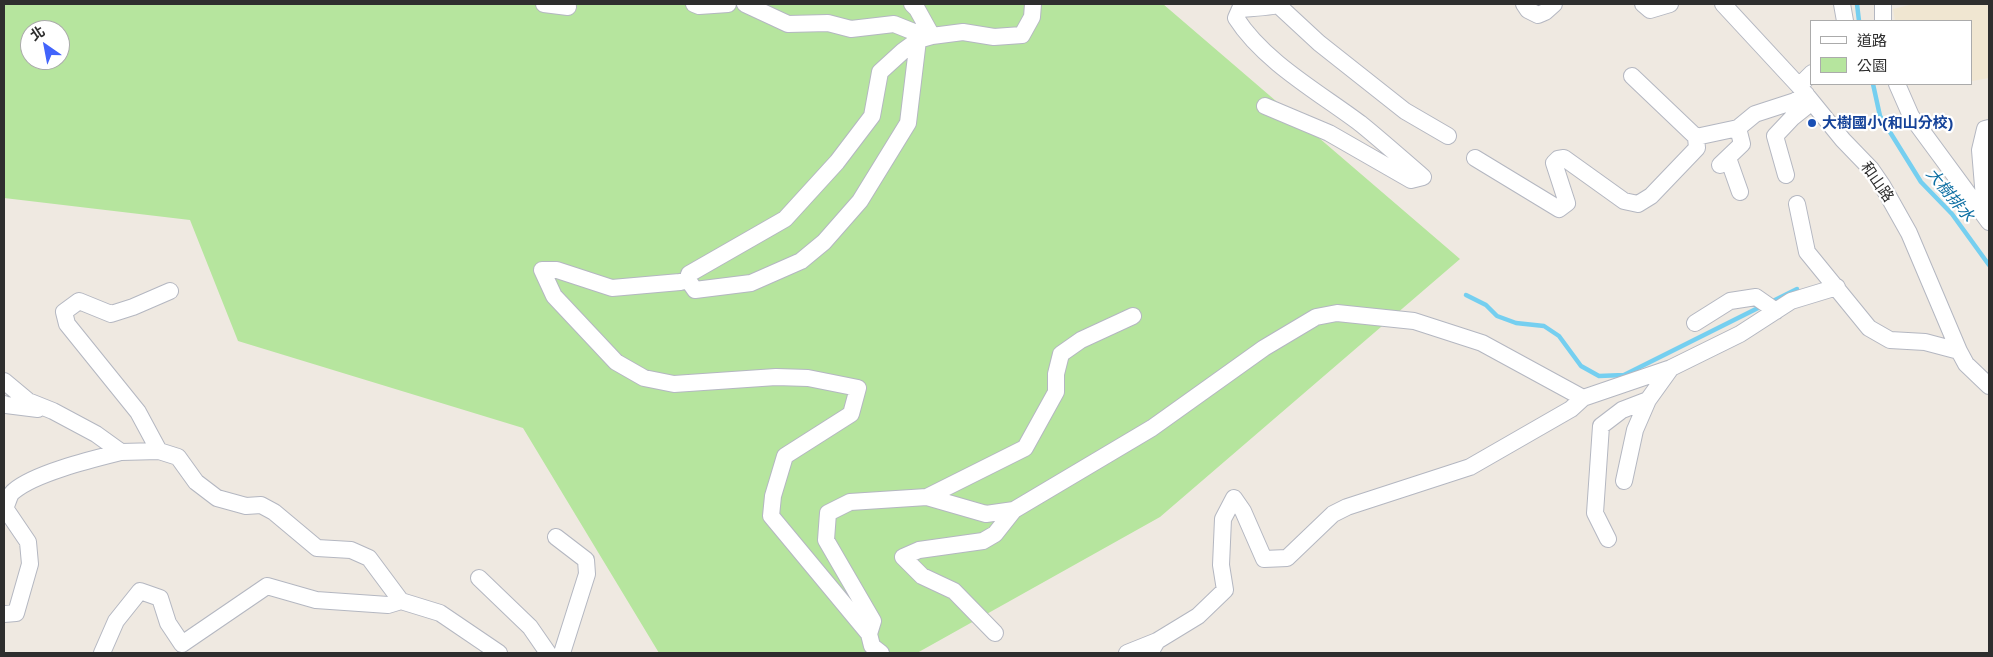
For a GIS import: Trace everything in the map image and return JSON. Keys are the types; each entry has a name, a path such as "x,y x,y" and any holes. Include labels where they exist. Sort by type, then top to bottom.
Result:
{"street":[{"path":"544,4 570,5"},
{"path":"694,4 699,6 728,4"},
{"path":"745,4 788,24 828,23 851,29 894,24 925,38"},
{"path":"912,4 916,9 925,38 908,123 860,201 824,242 801,261 750,283 695,290 688,280 689,274 785,219 837,162 872,116 880,72 902,51 925,38 963,32 994,37 1022,35 1032,17 1033,4"},
{"path":"1524,4 1528,10 1538,15 1554,4"},
{"path":"1643,4 1650,10 1670,4"},
{"name":"和山路","path":"1723,4 1806,94 1882,185 1909,233 1959,351 1966,364 1989,386"},
{"path":"1842,4 1845,20"},
{"path":"1883,4 1883,20"},
{"path":"1265,106 1329,133 1411,180 1422,177 1363,126 1281,65 1245,33 1236,18 1240,9 1280,5 1319,44 1405,111 1448,136"},
{"path":"1475,158 1559,209 1567,203 1554,163 1558,159 1564,158 1624,201 1638,204 1651,196 1697,148 1696,137 1632,76"},
{"path":"1775,136 1792,118 1806,94 1810,80"},
{"path":"1897,85 1911,116 1985,217"},
{"path":"1696,137 1738,128 1755,114 1795,101 1806,94"},
{"path":"1769,108 1786,175"},
{"path":"1738,128 1742,144 1724,161 1740,192"},
{"path":"1985,217 1980,150 1986,129 1989,128"},
{"path":"1797,204 1807,252 1869,328 1890,340 1925,342 1959,351"},
{"path":"688,280 612,288 556,270 542,270 554,296 616,362 644,378 674,384 776,377 808,378 858,388 851,414 785,456 773,496 771,516 869,634 872,646 881,653"},
{"path":"1127,653 1154,647 1198,616 1225,590 1221,565 1223,519 1234,498 1243,511 1264,559 1287,558 1333,514 1347,507 1470,467 1571,409 1583,398 1671,368 1740,334 1792,301 1837,287"},
{"path":"159,451 138,412 67,324 64,312 79,301 112,314 170,291"},
{"path":"1695,323 1730,301 1756,297 1776,311"},
{"path":"995,633 954,591 922,576 903,557 919,550 983,541 995,534 1014,510 1152,428 1264,348 1316,317 1337,313 1414,321 1482,343 1583,398"},
{"path":"927,497 1025,448 1056,392 1056,374 1061,354 1081,340 1133,316"},
{"path":"1624,481 1635,430 1648,400 1671,368"},
{"path":"4,382 28,401 53,410 96,434 120,452"},
{"path":"1608,539 1595,513 1601,426 1622,410 1648,400"},
{"path":"4,404 53,410"},
{"path":"4,614 16,613 30,564 28,542 6,508 12,492 40,478 87,461 120,452 159,451 178,458 196,482 217,498 246,506 261,504 274,512 317,548 351,550 369,558 401,601"},
{"path":"869,634 873,621 826,540 828,513 850,502 927,497 986,514 1014,510"},
{"path":"556,537 586,560 587,574 562,653"},
{"path":"479,578 530,628 548,653"},
{"path":"102,653 116,622 140,591 160,598 168,623 182,644 266,586 316,600 388,605 401,601 440,613 499,653"}],"shaded area":[{"path":"1913,4 1989,4 1989,78 1973,81 1973,20 1895,20 1893,9"}],"green space":[{"path":"4,4 1163,4 1460,259 1160,517 917,653 659,653 523,428 238,341 190,220 4,198"}],"waterway":[{"name":"大樹排水","path":"1857,4 1859,20"},
{"name":"大樹排水","path":"1873,85 1880,116 1921,182 1952,214 1989,265"},
{"path":"1769,303 1797,289"},
{"path":"1466,295 1486,305 1497,316 1516,323 1544,326 1559,336 1581,366 1599,376 1624,375 1762,306"}],"place":[{"name":"大樹國小(和山分校)","path":"1812,123"}]}
